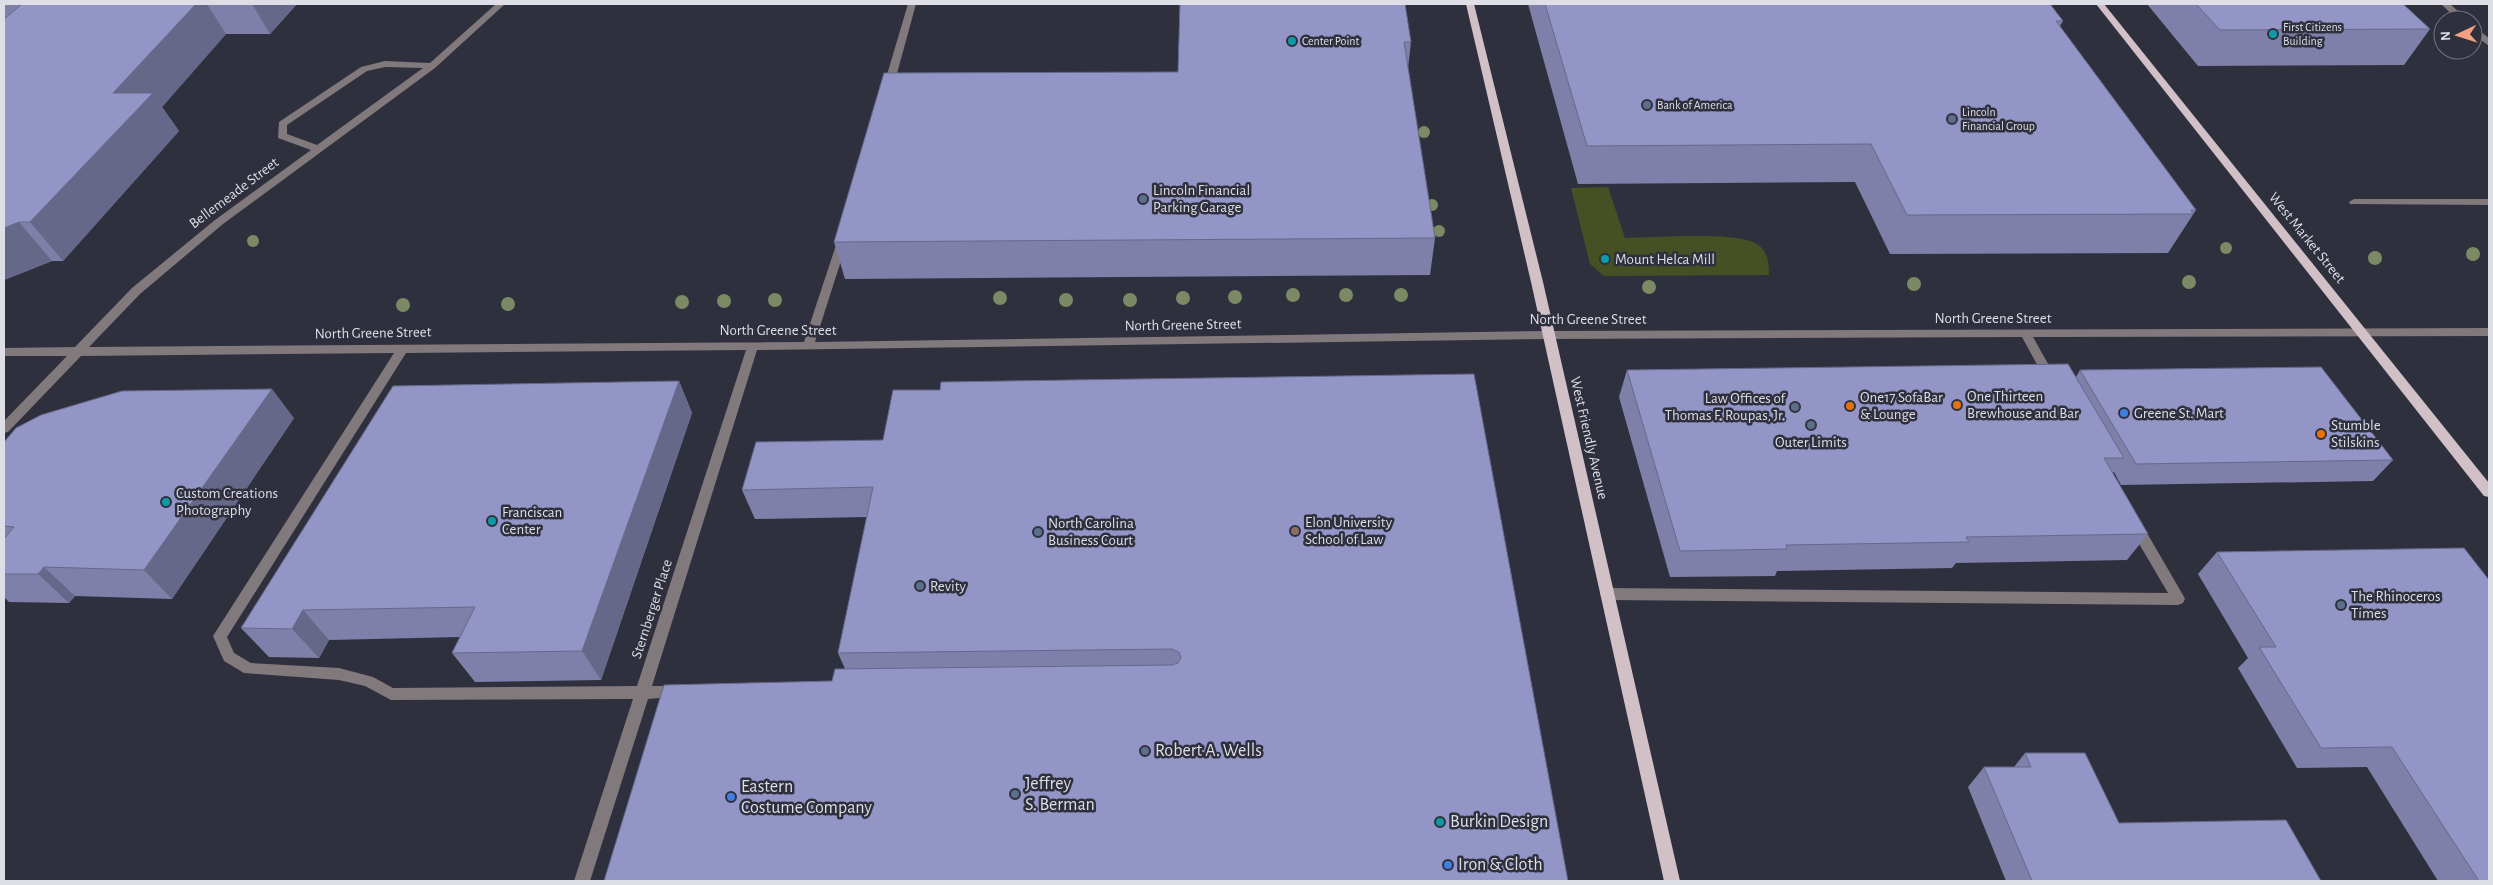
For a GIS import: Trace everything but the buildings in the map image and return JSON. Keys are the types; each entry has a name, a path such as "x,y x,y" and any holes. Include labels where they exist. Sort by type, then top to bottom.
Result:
{"main road":[{"name":"West Friendly Avenue","path":"1470,4 1549,335 1672,881"},
{"name":"West Market Street","path":"2100,4 2489,492"}],"street":[{"name":"Bellemeade Street","path":"4,429 136,291 219,222 320,150 432,66 501,4"},
{"path":"884,99 912,4"},
{"path":"320,150 282,136 282,124 364,69 385,64 432,66"},
{"path":"2354,202 2489,202"},
{"path":"808,346 844,233"},
{"name":"North Greene Street","path":"4,352 808,346 1549,335 2026,335 2489,332"},
{"path":"2026,335 2058,390"},
{"name":"Sternberger Place","path":"582,881 753,346"},
{"path":"403,349 220,636 229,657 249,669 339,674 368,681 391,694 697,692"},
{"path":"1607,594 2178,599 2130,515"}],"green space":[{"path":"1608,187 1625,238 1713,236 1746,240 1757,244 1764,250 1768,262 1769,275 1604,276 1590,264 1571,188"}],"place":[{"name":"First Citizens Building","path":"2273,34"},
{"name":"Center Point","path":"1292,41"},
{"name":"Bank of America","path":"1647,105"},
{"name":"Lincoln Financial Group","path":"1952,119"},
{"name":"Lincoln Financial Parking Garage","path":"1143,199"},
{"name":"Mount Helca Mill","path":"1605,259"},
{"name":"One Thirteen Brewhouse and Bar","path":"1957,405"},
{"name":"One17 SofaBar & Lounge","path":"1850,406"},
{"name":"Law Offices of Thomas F. Roupas, Jr.","path":"1795,407"},
{"name":"Greene St. Mart","path":"2124,413"},
{"name":"Outer Limits","path":"1811,425"},
{"name":"Stumble Stilskins","path":"2321,434"},
{"name":"Custom Creations Photography","path":"166,502"},
{"name":"Franciscan Center","path":"492,521"},
{"name":"Elon University School of Law","path":"1295,531"},
{"name":"North Carolina Business Court","path":"1038,532"},
{"name":"Revity","path":"920,586"},
{"name":"The Rhinoceros Times","path":"2341,605"},
{"name":"Robert A. Wells","path":"1145,751"},
{"name":"Jeffrey S. Berman","path":"1015,794"},
{"name":"Eastern Costume Company","path":"731,797"},
{"name":"Burkin Design","path":"1440,822"},
{"name":"Iron & Cloth","path":"1448,865"}]}
